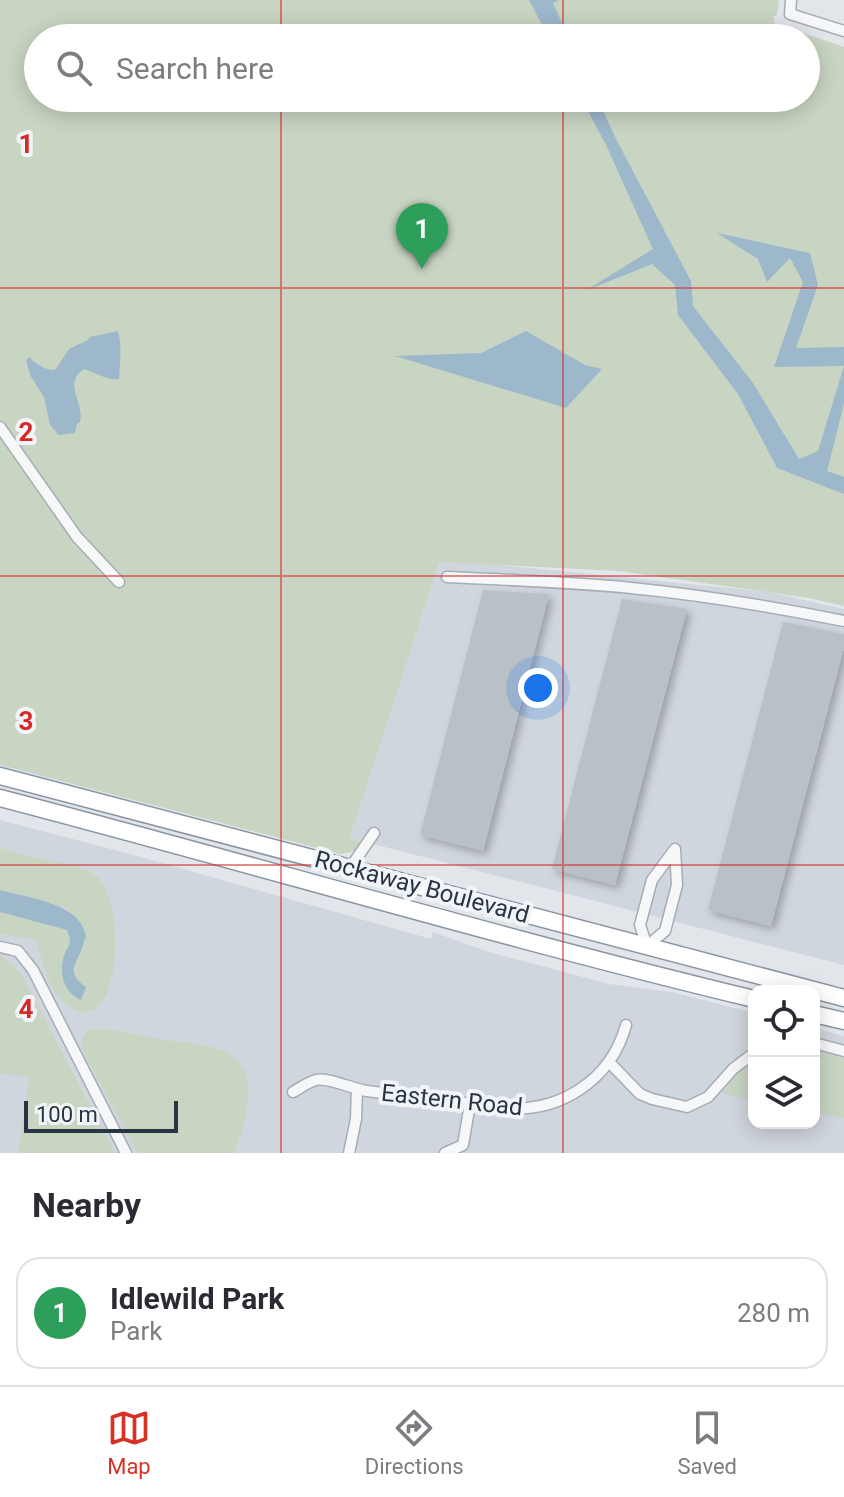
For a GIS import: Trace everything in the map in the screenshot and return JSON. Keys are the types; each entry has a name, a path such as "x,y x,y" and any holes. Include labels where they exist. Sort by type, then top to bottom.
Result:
{"highway":[{"name":"Rockaway Boulevard","path":"0,776 844,998"},
{"name":"Rockaway Boulevard","path":"0,798 748,997"},
{"path":"820,1015 844,1021"}],"street":[{"path":"791,0 790,14 844,31"},
{"path":"0,427 77,537 119,582"},
{"path":"447,577 651,590 844,621"},
{"path":"350,868 374,833"},
{"path":"675,849 677,885 665,931 647,946 640,925 652,880 675,849"},
{"path":"0,947 18,951 33,970 126,1153"},
{"name":"Eastern Road","path":"293,1092 320,1079 357,1089 470,1104 513,1109 541,1107 581,1089 595,1078 619,1045 626,1025"},
{"path":"820,1045 844,1051"},
{"path":"609,1062 640,1094 687,1107 708,1097 748,1057"},
{"path":"349,1153 357,1111 357,1089"},
{"path":"445,1153 463,1145 470,1104"}],"shaded area":[{"path":"432,558 768,592 844,609 844,965 350,838"},
{"path":"0,820 431,939 433,932 489,952 609,984 672,992 748,1011 748,1129 820,1129 820,1030 844,1036 844,1153 0,1153"}],"green space":[{"path":"0,0 779,0 777,15 774,16 777,24 24,24 24,112 820,112 820,39 844,47 844,606 809,598 619,571 439,562 350,837 363,842 356,849 340,854 0,765"},
{"path":"0,848 83,868 95,875 103,885 113,914 114,966 107,993 93,1010 76,1010 61,999 49,981 36,940 0,934 0,912 67,930 70,939 63,959 64,978 73,997 82,994 85,987 74,969 83,948 66,908 0,890"},
{"path":"0,955 23,977 115,1153 18,1153 29,1078 0,1073"},
{"path":"91,1029 199,1044 231,1055 246,1075 248,1088 246,1116 234,1153 137,1153 83,1051 82,1038"},
{"path":"820,1052 844,1058 844,1119 820,1113"},
{"path":"748,1066 748,1099 722,1093 734,1077"}],"water":[{"path":"529,0 559,0 553,3 563,24 542,24"},
{"path":"588,112 603,112 691,281 693,306 753,383 799,459 818,451 844,366 844,404 827,471 844,477 844,494 777,468 738,394 678,315 675,285 652,264 585,291 653,249"},
{"path":"717,233 810,253 818,285 796,348 844,347 844,366 774,367 803,282 790,258 767,282 758,259"},
{"path":"118,331 119,379 106,378 84,369 74,387 80,407 80,422 75,433 59,435 50,425 44,397 31,377 26,361 29,357 41,366 55,370 69,349 90,337"},
{"path":"526,331 585,365 602,369 566,408 395,356 481,353"},
{"path":"0,890 52,904 75,917 83,926 86,938 74,970 86,987 81,1000 69,990 63,976 63,960 70,939 67,930 0,912"}],"building":[{"path":"483,590 549,594 483,851 420,835"},
{"path":"622,599 687,609 615,885 552,869"},
{"path":"783,622 844,634 844,647 771,926 708,910"}],"place":[{"name":"Idlewild Park","path":"422,269"}]}
